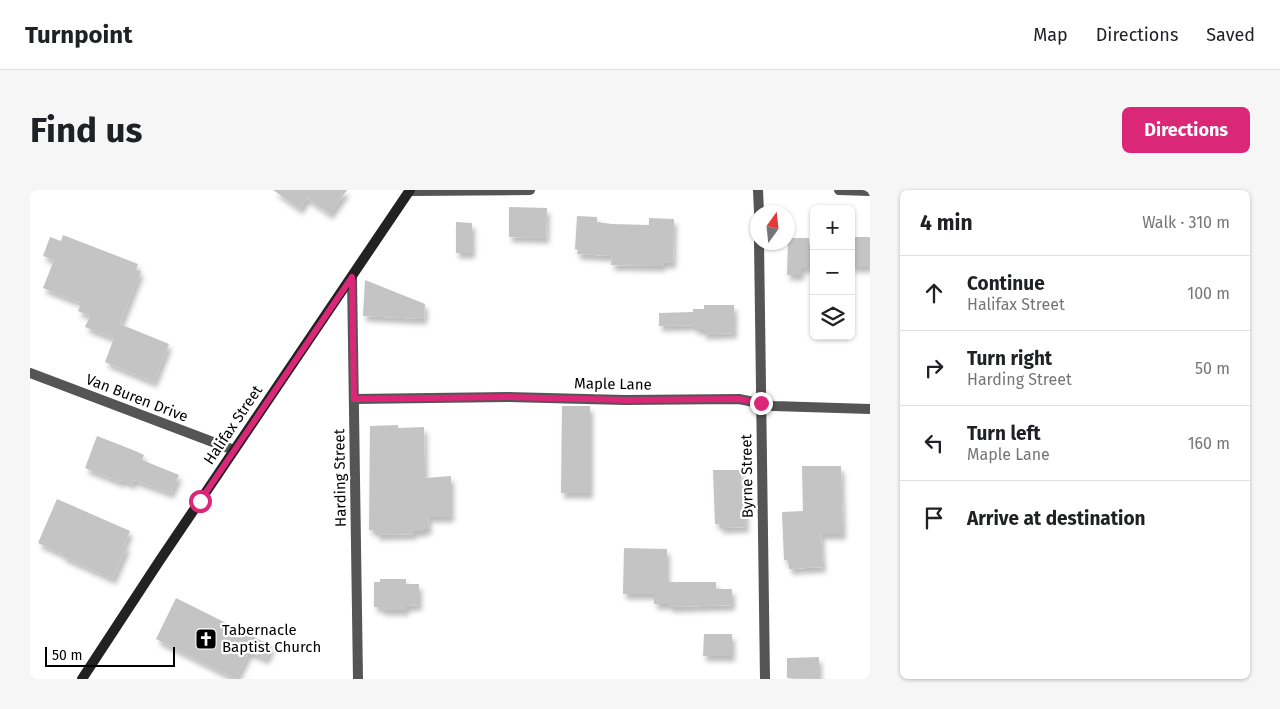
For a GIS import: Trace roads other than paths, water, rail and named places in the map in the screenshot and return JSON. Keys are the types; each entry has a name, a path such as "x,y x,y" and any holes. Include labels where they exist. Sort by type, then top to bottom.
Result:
{"main road":[{"name":"Halifax Street","path":"82,679 410,190"}],"street":[{"path":"410,190 530,190"},
{"path":"758,190 758,205"},
{"path":"839,190 870,190"},
{"name":"Byrne Street","path":"759,250 764,679"},
{"name":"Harding Street","path":"352,277 358,679"},
{"name":"Van Buren Drive","path":"30,373 234,450"},
{"name":"Maple Lane","path":"354,399 508,397 625,400 739,399 773,406 870,409"}],"place":[{"name":"Tabernacle Baptist Church","path":"206,639"}]}
